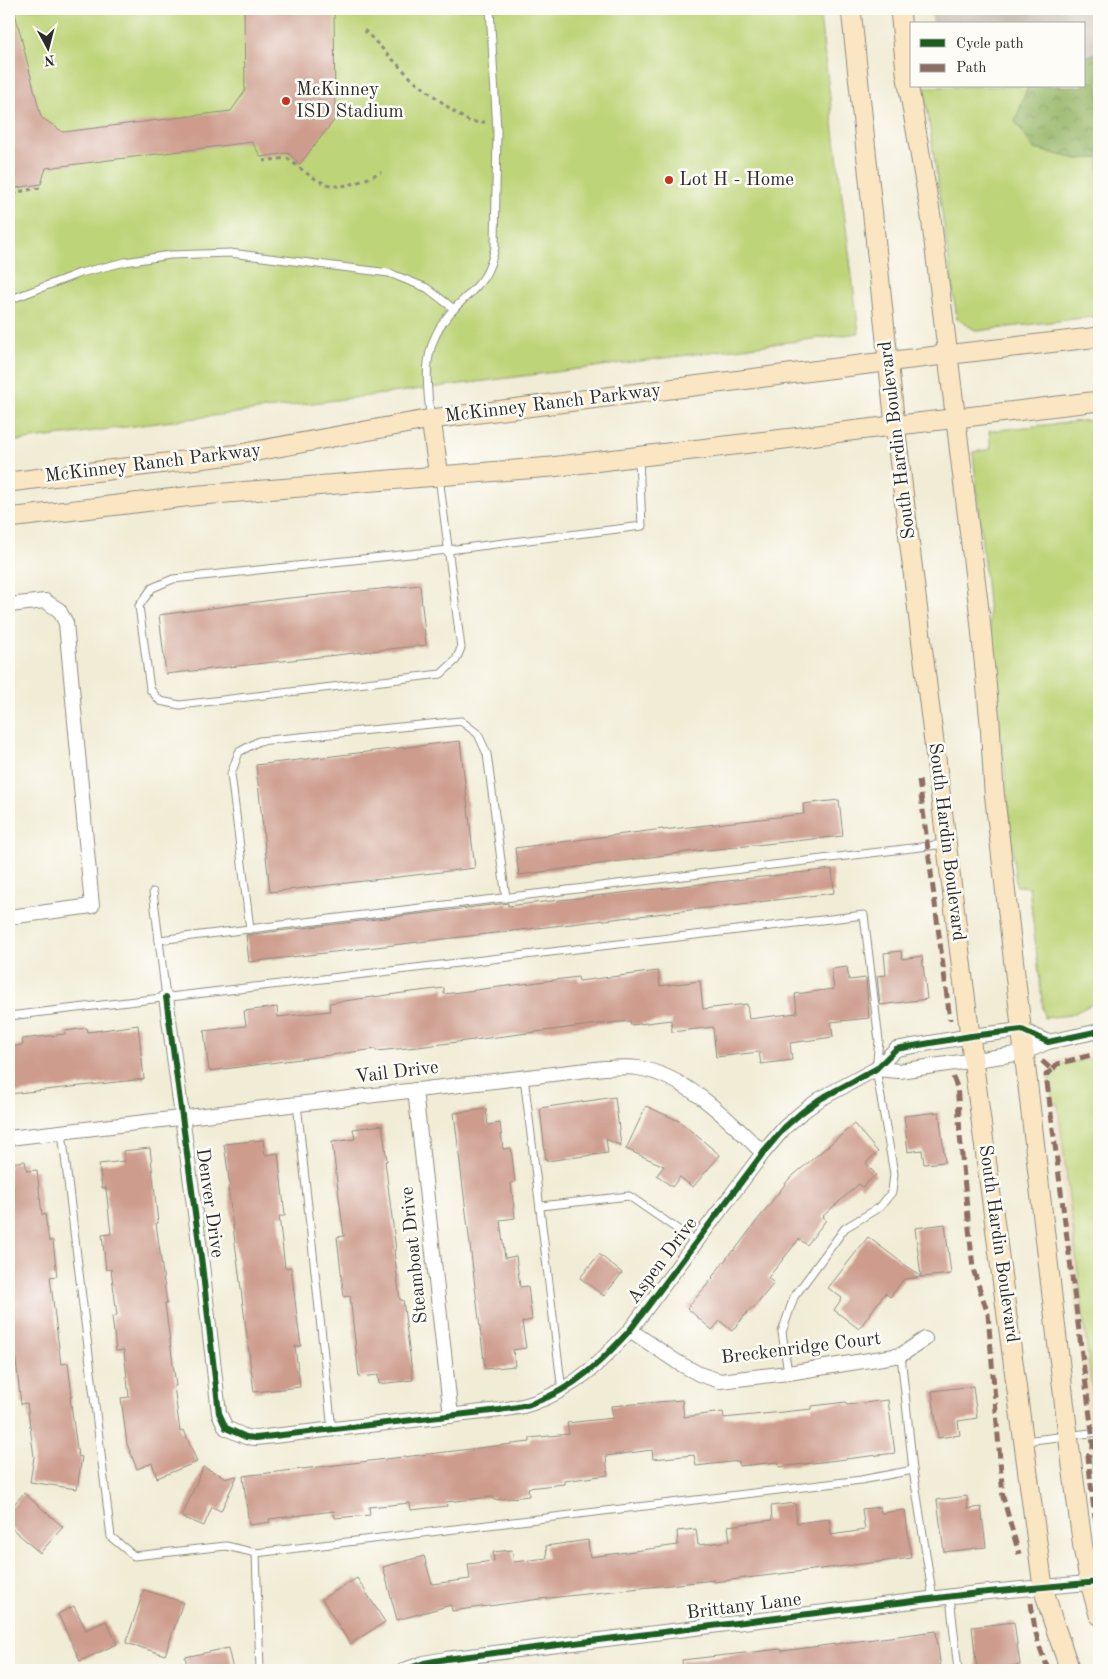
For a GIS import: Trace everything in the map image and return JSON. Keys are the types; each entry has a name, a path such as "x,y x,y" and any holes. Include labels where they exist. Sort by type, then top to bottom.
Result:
{"main road":[{"name":"South Hardin Boulevard","path":"852,9 895,425 973,1060 1044,1587 1052,1618 1070,1670"},
{"path":"900,9 906,72 931,217 954,418 980,618 994,791 1068,1435 1099,1615"},
{"name":"McKinney Ranch Parkway","path":"9,482 240,454 431,420 888,361 1099,337"},
{"name":"McKinney Ranch Parkway","path":"9,518 201,495 439,477 639,458 1099,401"},
{"path":"431,420 439,477"}],"street":[{"path":"9,605 45,601 59,610 66,623 92,906 9,917"},
{"name":"Denver Drive","path":"166,997 202,1265 219,1413"},
{"name":"Aspen Drive","path":"219,1413 226,1428 246,1438 256,1438 500,1410 532,1404 562,1391 588,1373 630,1330 785,1127 820,1099 876,1069 896,1049 970,1036 1022,1030"},
{"path":"1022,1030 1048,1042"},
{"path":"876,1069 899,1071 1024,1053 1048,1042 1099,1030"},
{"name":"Vail Drive","path":"9,1138 604,1068 637,1068 660,1073 692,1092 721,1113 763,1154"},
{"name":"Steamboat Drive","path":"415,1090 452,1416"},
{"name":"Breckenridge Court","path":"630,1330 677,1362 699,1374 720,1381 788,1373 901,1355 925,1338"},
{"name":"Brittany Lane","path":"404,1670 424,1663 446,1659 933,1599 1094,1582"}],"lane":[{"path":"431,420 426,382 427,363 436,335 445,319 480,285 492,263 497,236 496,122 490,9"},
{"path":"9,300 80,274 125,262 170,255 230,253 397,275 427,288 454,309"},
{"path":"439,477 448,550 461,648 456,660 441,674 180,705 160,701 150,689 139,606 152,588 173,579 448,550 642,526 639,458"},
{"path":"250,929 231,774 239,752 258,741 461,721 478,734 487,754 506,898"},
{"path":"159,940 947,844"},
{"path":"153,892 166,997"},
{"path":"9,1016 864,915 879,1041 876,1069 894,1174 892,1192 880,1207 844,1228 794,1297 782,1332 788,1373"},
{"path":"524,1077 562,1391"},
{"path":"297,1104 332,1430"},
{"path":"62,1132 111,1537 134,1556 226,1546 256,1553 861,1480 913,1470"},
{"path":"541,1206 629,1196 696,1242"},
{"path":"901,1355 913,1470 933,1599"},
{"path":"1024,1441 1099,1432"},
{"path":"256,1553 260,1670"},
{"path":"950,1597 958,1670"}],"path":[{"path":"364,30 411,78 456,114 470,122 496,122"},
{"path":"263,161 287,158 317,181 335,185 352,185 381,172"},
{"path":"9,202 17,192 40,188"}],"shaded area":[{"path":"930,9 1099,9 1099,52 1086,57 1086,22 933,22"},
{"path":"1099,1049 1099,1464 1092,1465 1048,1061"}],"green space":[{"path":"9,9 819,9 859,333 9,442"},
{"path":"1099,52 1099,158 1077,159 1034,149 1015,121 1027,88 1086,88 1086,57"},
{"path":"924,88 1027,88 1016,121 1077,159 1099,158 1099,316 977,331 957,319"},
{"path":"1099,419 1099,1001 1070,1015 1044,1018 1029,887 1016,886 973,452 991,449 989,431"},
{"path":"1099,1055 1099,1401 1093,1398 1058,1104 1053,1104 1048,1076 1062,1064 1086,1060"},
{"path":"1099,1448 1099,1464 1092,1465 1091,1454"}],"building":[{"name":"McKinney ISD Stadium","path":"9,9 14,9 41,117 63,132 231,111 245,91 244,9 334,9 335,119 300,164 288,153 261,157 252,142 46,168 41,184 9,189"},
{"path":"420,585 426,645 166,674 159,615 280,599"},
{"path":"460,741 475,868 270,892 256,765"},
{"path":"839,800 843,836 687,852 519,875 515,848 663,829 804,814 803,804"},
{"path":"832,869 834,893 249,962 246,935 508,903 508,906"},
{"path":"901,951 902,959 922,956 927,999 880,1005 877,976 886,975 884,953"},
{"path":"847,967 849,980 866,978 869,1018 831,1022 833,1037 790,1043 792,1060 761,1064 759,1052 716,1057 713,1027 672,1032 671,1020 631,1025 630,1021 591,1025 418,1047 376,1051 376,1049 209,1071 204,1031 246,1026 244,1011 277,1007 278,1017 330,1011 329,1003 444,988 444,994 578,977 579,981 658,971 660,986 700,981 703,1009 747,1004 749,1019 797,1013 795,994 834,989 831,969"},
{"path":"138,1025 144,1079 9,1094 9,1047 23,1045 22,1039 65,1034 65,1031 87,1028 88,1032"},
{"path":"615,1097 621,1146 606,1139 608,1153 546,1161 540,1108"},
{"path":"646,1106 679,1121 720,1155 693,1187 680,1177 672,1187 657,1175 664,1166 626,1149"},
{"path":"486,1109 488,1125 500,1123 503,1149 511,1148 515,1182 511,1183 515,1218 500,1220 505,1258 516,1256 520,1287 528,1286 532,1320 522,1322 526,1348 513,1350 515,1366 485,1369 454,1113"},
{"path":"939,1112 945,1162 924,1164 922,1150 908,1152 904,1116"},
{"path":"854,1124 878,1152 866,1163 876,1175 862,1187 859,1184 822,1217 826,1220 807,1245 799,1239 768,1278 774,1283 732,1331 720,1321 712,1330 687,1308 713,1278 789,1179"},
{"path":"382,1125 400,1300 403,1300 413,1380 379,1384 378,1375 359,1377 350,1296 344,1297 337,1237 344,1236 332,1142 355,1139 353,1129"},
{"path":"263,1140 265,1155 278,1153 285,1216 279,1216 285,1268 291,1267 301,1346 295,1346 300,1387 254,1392 224,1144"},
{"path":"150,1148 158,1223 156,1223 167,1304 165,1304 180,1432 184,1430 197,1462 157,1478 152,1463 137,1469 127,1444 121,1398 129,1397 124,1350 116,1351 112,1316 117,1315 111,1269 106,1270 102,1235 111,1234 106,1188 102,1188 99,1164 125,1161 123,1151"},
{"path":"25,1161 27,1171 37,1170 42,1215 45,1214 49,1241 53,1241 57,1276 50,1277 61,1364 68,1363 72,1397 70,1397 78,1456 82,1457 77,1489 30,1482 34,1457 27,1403 21,1404 9,1301 9,1163"},
{"path":"945,1224 951,1274 904,1279 890,1297 885,1293 859,1329 834,1310 842,1298 828,1288 868,1237 921,1277 915,1228"},
{"path":"599,1254 622,1273 604,1296 580,1278"},
{"path":"973,1386 977,1418 958,1421 960,1435 938,1438 932,1391"},
{"path":"682,1400 684,1417 723,1412 724,1418 812,1409 812,1406 846,1402 847,1405 888,1400 895,1453 779,1467 778,1462 739,1466 739,1461 696,1466 694,1455 653,1459 652,1450 606,1456 608,1475 564,1481 564,1484 528,1488 529,1496 494,1500 493,1497 446,1502 447,1506 411,1510 410,1503 369,1507 370,1515 335,1518 334,1511 269,1519 270,1522 249,1525 243,1476 530,1442 530,1438 569,1434 567,1423 613,1418 611,1406"},
{"path":"203,1467 227,1478 237,1476 221,1511 212,1507 204,1526 182,1517"},
{"path":"24,1493 63,1527 40,1553 9,1526 9,1510"},
{"path":"967,1496 968,1509 981,1507 986,1547 944,1552 937,1500"},
{"path":"795,1503 797,1523 829,1519 831,1535 865,1530 862,1509 880,1507 881,1513 905,1510 911,1558 714,1582 714,1580 540,1599 452,1611 451,1605 397,1620 383,1567 424,1556 432,1584 470,1579 468,1564 494,1561 493,1552 512,1550 514,1562 547,1558 546,1546 588,1540 590,1557 678,1545 677,1531 696,1529 698,1545 730,1541 728,1526 772,1520 771,1506"},
{"path":"357,1578 385,1622 350,1644 322,1599"},
{"path":"144,1590 183,1602 165,1655 126,1643"},
{"path":"74,1606 86,1630 106,1621 117,1644 80,1661 58,1614"},
{"path":"1014,1622 1020,1665 996,1668 997,1670 977,1670 972,1627"},
{"path":"936,1631 941,1670 683,1670 682,1660 781,1649 782,1651"},
{"path":"228,1648 233,1670 188,1670 185,1657"}],"marked path":[{"path":"919,780 950,1020"},
{"path":"1042,1061 1052,1070 1057,1064 1099,1053"},
{"path":"1052,1070 1046,1075 1092,1432 1093,1447 1088,1457 1094,1512 1099,1533"},
{"path":"953,1077 957,1087 973,1269 988,1314 1003,1497 1019,1554"},
{"path":"1031,1603 1037,1637 1049,1670"}],"cycle path":[{"path":"166,997 202,1265 219,1413 226,1428 246,1437 256,1438 500,1410 525,1406 548,1397 562,1390 586,1373 609,1353 630,1330 763,1153 785,1127 820,1099 876,1069 896,1049 971,1036 1022,1030 1048,1042 1099,1030"},
{"path":"404,1670 424,1663 446,1659 978,1593 1099,1582"}],"place":[{"name":"McKinney ISD Stadium","path":"286,101"},
{"name":"Lot H - Home","path":"669,180"}]}
